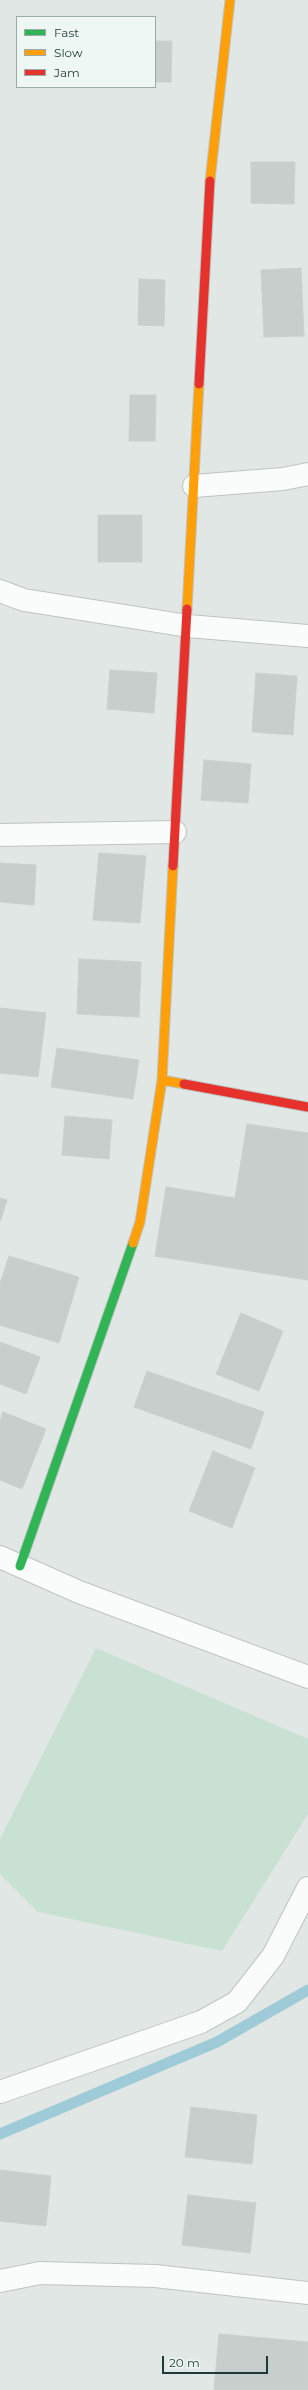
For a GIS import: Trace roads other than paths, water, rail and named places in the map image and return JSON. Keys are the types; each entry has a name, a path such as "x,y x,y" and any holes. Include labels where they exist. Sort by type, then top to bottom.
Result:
{"street":[{"path":"20,1566 140,1222 162,1080 175,832 188,626 210,179 230,0"},
{"path":"194,486 283,479 308,474"},
{"path":"0,591 24,600 188,626 308,636"},
{"path":"0,835 175,832"},
{"path":"162,1080 308,1107"},
{"path":"0,1557 80,1592 308,1677"},
{"path":"0,2092 201,2022 237,2002 272,1956 308,1888"},
{"path":"0,2281 40,2273 155,2276 308,2293"}],"waterway":[{"path":"0,2134 217,2042 308,1990"}]}
